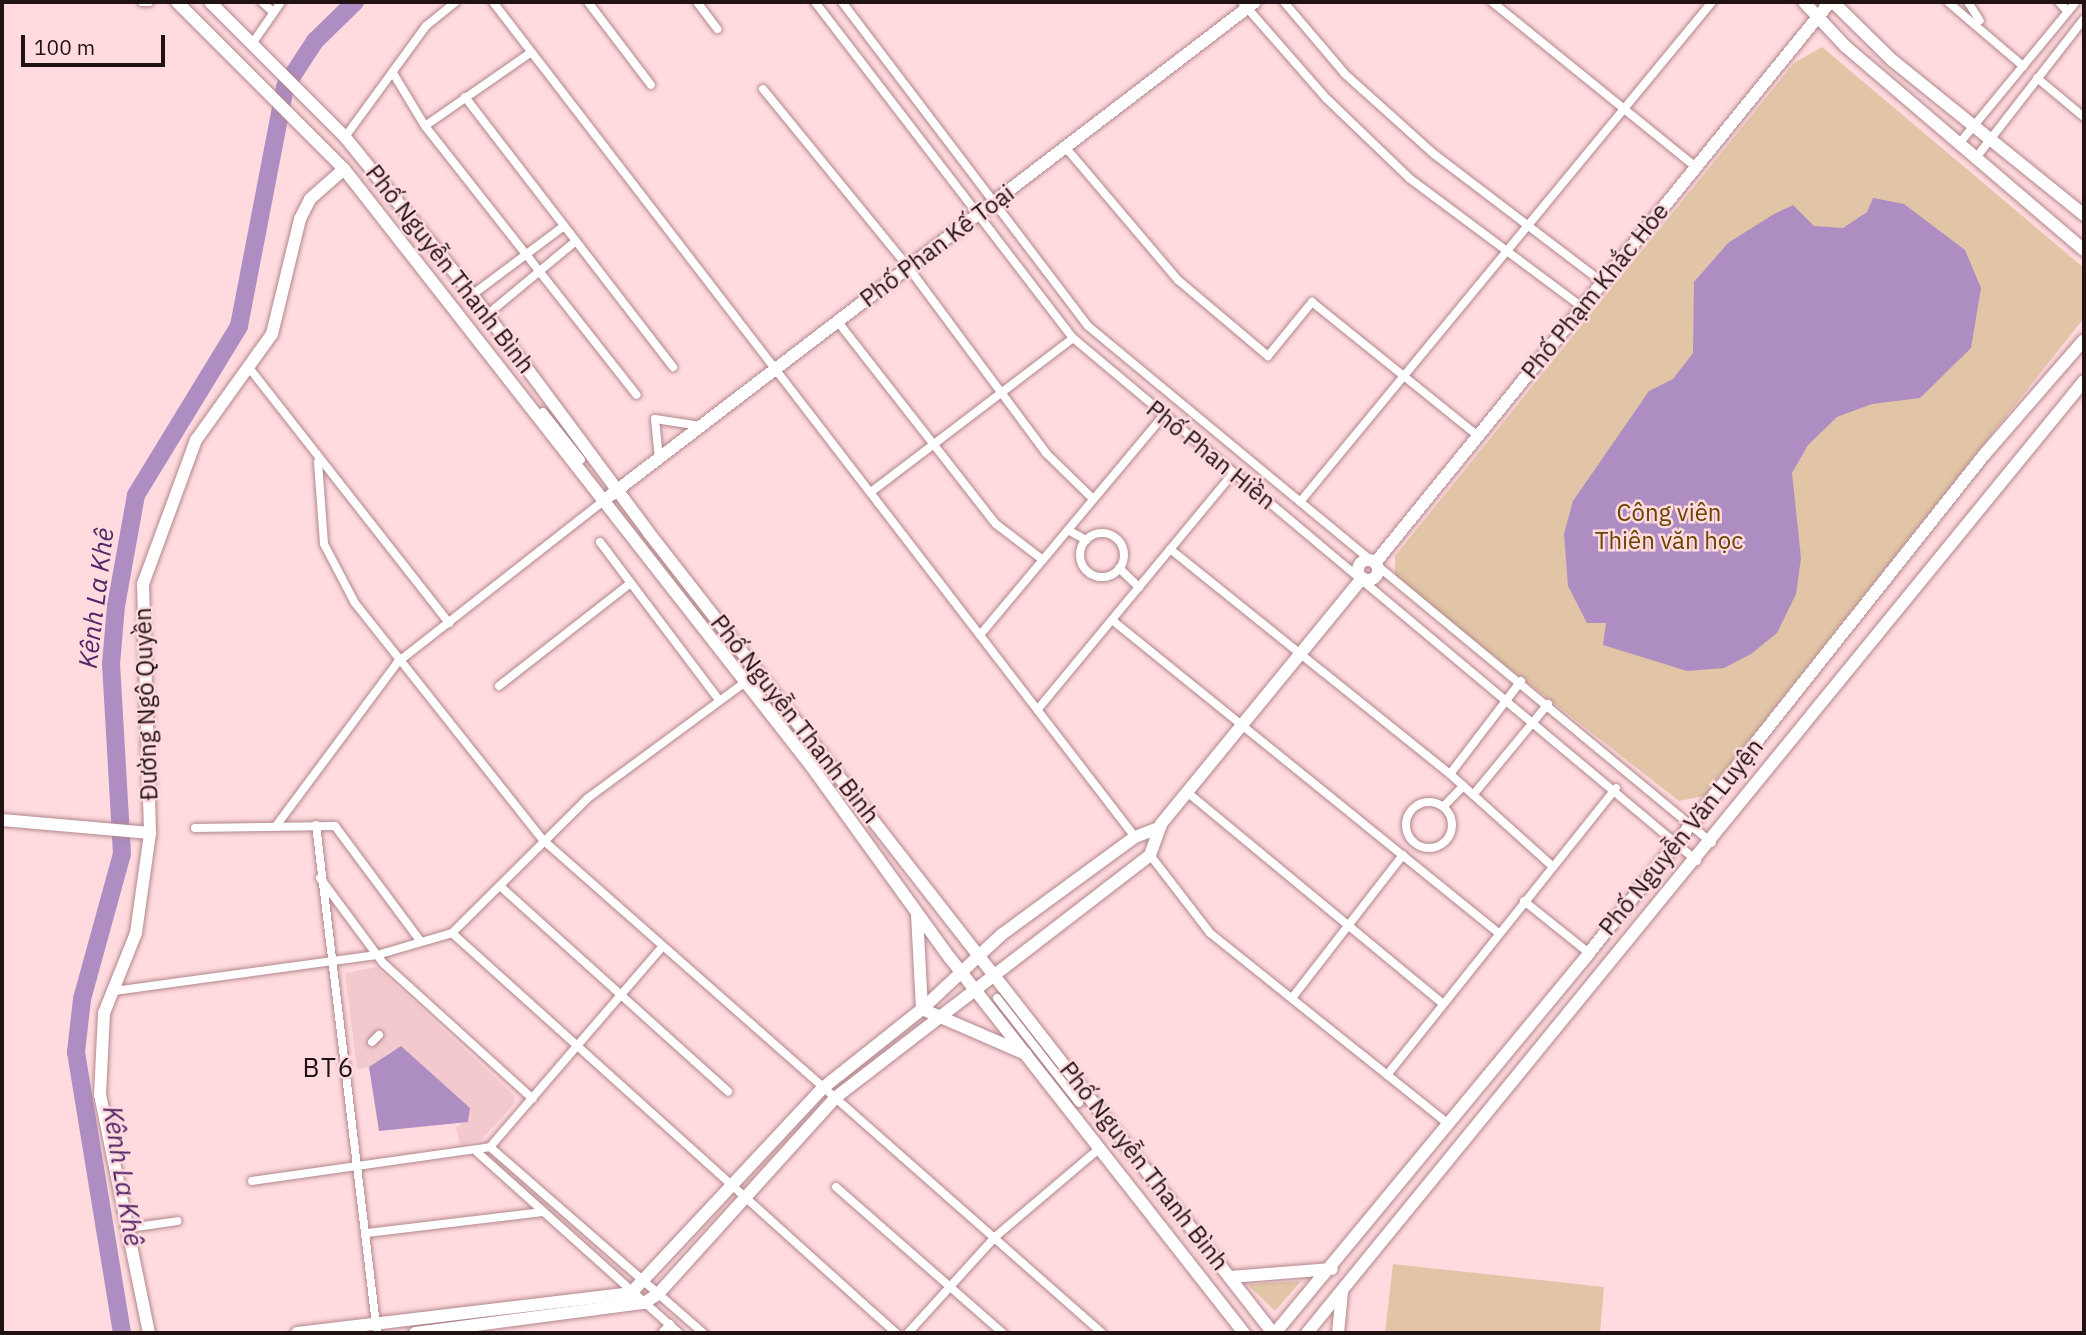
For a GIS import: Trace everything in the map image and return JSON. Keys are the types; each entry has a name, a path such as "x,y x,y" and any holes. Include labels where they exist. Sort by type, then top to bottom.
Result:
{"main road":[{"name":"Phố Nguyễn Thanh Bình","path":"177,2 245,64 303,122 344,169 744,683 961,971 1244,1333"},
{"path":"210,2 254,41"},
{"path":"1804,2 1818,21 1957,145 2084,250"},
{"path":"1831,2 1974,127 2084,215"},
{"name":"Phố Phạm Khắc Hòe","path":"1362,578 1360,564 1375,563 1831,2"},
{"name":"Phố Phan Kế Toại","path":"603,501 1066,148 1248,4"},
{"name":"Phố Nguyễn Thanh Bình","path":"254,41 345,137 488,314 619,491 1274,1333"},
{"name":"Đường Ngô Quyền","path":"114,991 136,933 144,832 143,584 196,440 250,369 271,334 300,219 310,199 344,169"},
{"name":"Phố Nguyễn Văn Luyện","path":"1274,1333 1332,1269 1588,953 1984,455 2084,340"},
{"name":"Phố Nguyễn Văn Luyện","path":"1307,1333 1712,843 2084,381"},
{"path":"415,1333 644,1303 658,1294 836,1097 1150,855 1158,828 1362,578"},
{"path":"2,820 144,832"},
{"path":"297,1333 380,1331 631,1293 647,1283 824,1087 922,1009 978,954 1135,837 1158,828"},
{"path":"1135,837 1150,855"},
{"path":"917,911 922,1009"},
{"path":"114,991 104,1013 100,1095 149,1333"},
{"path":"922,1009 938,1021 1026,1054"},
{"path":"1230,1277 1332,1269"},
{"path":"1338,1333 1342,1291"}],"street":[{"path":"142,2 149,2"},
{"path":"262,2 273,12"},
{"path":"254,41 281,2"},
{"path":"345,137 426,26 456,2"},
{"path":"493,2 1135,837"},
{"path":"588,2 651,85"},
{"path":"697,2 717,29"},
{"name":"Phố Phan Hiền","path":"815,2 1073,338 1162,417 1616,788 1696,861"},
{"name":"Phố Phan Hiền","path":"842,2 1088,326 1521,681 1712,843"},
{"path":"1284,2 1345,74 1526,228 1602,282"},
{"path":"1492,2 1697,168"},
{"path":"1300,502 1402,373 1506,253 1712,2"},
{"path":"1948,2 1981,24 2023,66"},
{"path":"1968,2 1981,24"},
{"path":"2059,2 2068,12"},
{"path":"1957,145 2076,2"},
{"path":"1248,4 1326,99 1409,178 1506,253 1582,307"},
{"path":"1975,159 2036,78 2083,24"},
{"path":"425,126 530,53"},
{"path":"393,73 425,126 528,253 637,395"},
{"path":"2036,78 2084,117"},
{"path":"763,89 908,267 1003,391 1046,453 1093,499"},
{"path":"465,97 673,367"},
{"path":"1066,148 1178,280 1269,356 1312,302 1478,436"},
{"path":"472,295 564,226"},
{"path":"488,314 576,241"},
{"path":"838,322 996,524 1043,560"},
{"path":"871,492 1073,338"},
{"path":"250,369 318,462 327,551 397,662 543,840 1102,1333"},
{"path":"543,412 581,460"},
{"path":"980,635 1162,417"},
{"path":"659,459 655,419 700,426"},
{"path":"318,462 331,465 449,623"},
{"path":"1038,709 1233,473"},
{"path":"276,826 397,662 603,501"},
{"path":"1068,530 1086,540"},
{"path":"1102,532 1115,536 1123,548 1119,568 1102,578 1088,573 1080,562 1086,540 1102,532"},
{"path":"600,542 719,700"},
{"path":"1170,549 1450,774 1552,866"},
{"path":"1119,568 1139,587"},
{"path":"499,686 631,583"},
{"path":"1112,620 1499,933"},
{"path":"1450,774 1521,681"},
{"path":"114,991 377,955 452,933 543,840 744,683"},
{"path":"1473,795 1548,704"},
{"path":"1444,806 1452,819 1443,845 1414,844 1406,832 1415,805 1444,806 1463,786"},
{"path":"1387,1075 1616,788"},
{"path":"1187,792 1443,1004"},
{"path":"317,825 318,876 380,1331"},
{"path":"195,828 335,826 421,942"},
{"path":"1150,855 1210,933 1448,1124"},
{"path":"1292,998 1403,855"},
{"path":"318,876 377,955 533,1099"},
{"path":"500,886 728,1091"},
{"path":"1524,901 1588,953"},
{"path":"452,933 576,1049 896,1333"},
{"path":"252,1181 477,1153 490,1147 662,947"},
{"path":"998,998 1079,1103"},
{"path":"372,1042 379,1035"},
{"path":"490,1147 703,1333"},
{"path":"908,1333 995,1237 1100,1148"},
{"path":"477,1153 679,1333"},
{"path":"836,1187 1003,1333"},
{"path":"367,1233 543,1212"},
{"path":"129,1228 178,1221"},
{"path":"662,1333 670,1325"}],"shaded area":[{"path":"1873,198 1904,204 1965,250 1981,288 1971,348 1920,398 1872,404 1837,417 1808,445 1792,473 1801,558 1796,594 1777,633 1751,654 1724,668 1687,671 1603,645 1606,623 1587,623 1568,586 1564,534 1573,501 1649,391 1673,379 1693,353 1694,282 1728,243 1793,205 1814,226 1843,228 1867,212"},
{"path":"376,967 514,1095 515,1103 481,1140 460,1144 456,1127 471,1118 390,1051 376,1066 357,1069 345,973"},
{"path":"401,1046 470,1108 468,1122 379,1131 369,1067"}],"green space":[{"name":"Công viên Thiên văn học","path":"1822,47 2084,268 2084,318 1704,796 1679,801 1395,579 1395,556 1794,63"},
{"path":"1393,1264 1604,1287 1600,1333 1385,1333"},
{"path":"1301,1281 1275,1311 1248,1285 1254,1284"}],"waterway":[{"name":"Kênh La Khê","path":"122,1333 76,1052 82,999 122,854 111,664 116,606 136,495 239,326 285,87 315,41 355,2"}],"district":[{"name":"BT6","path":"329,1068"}]}
